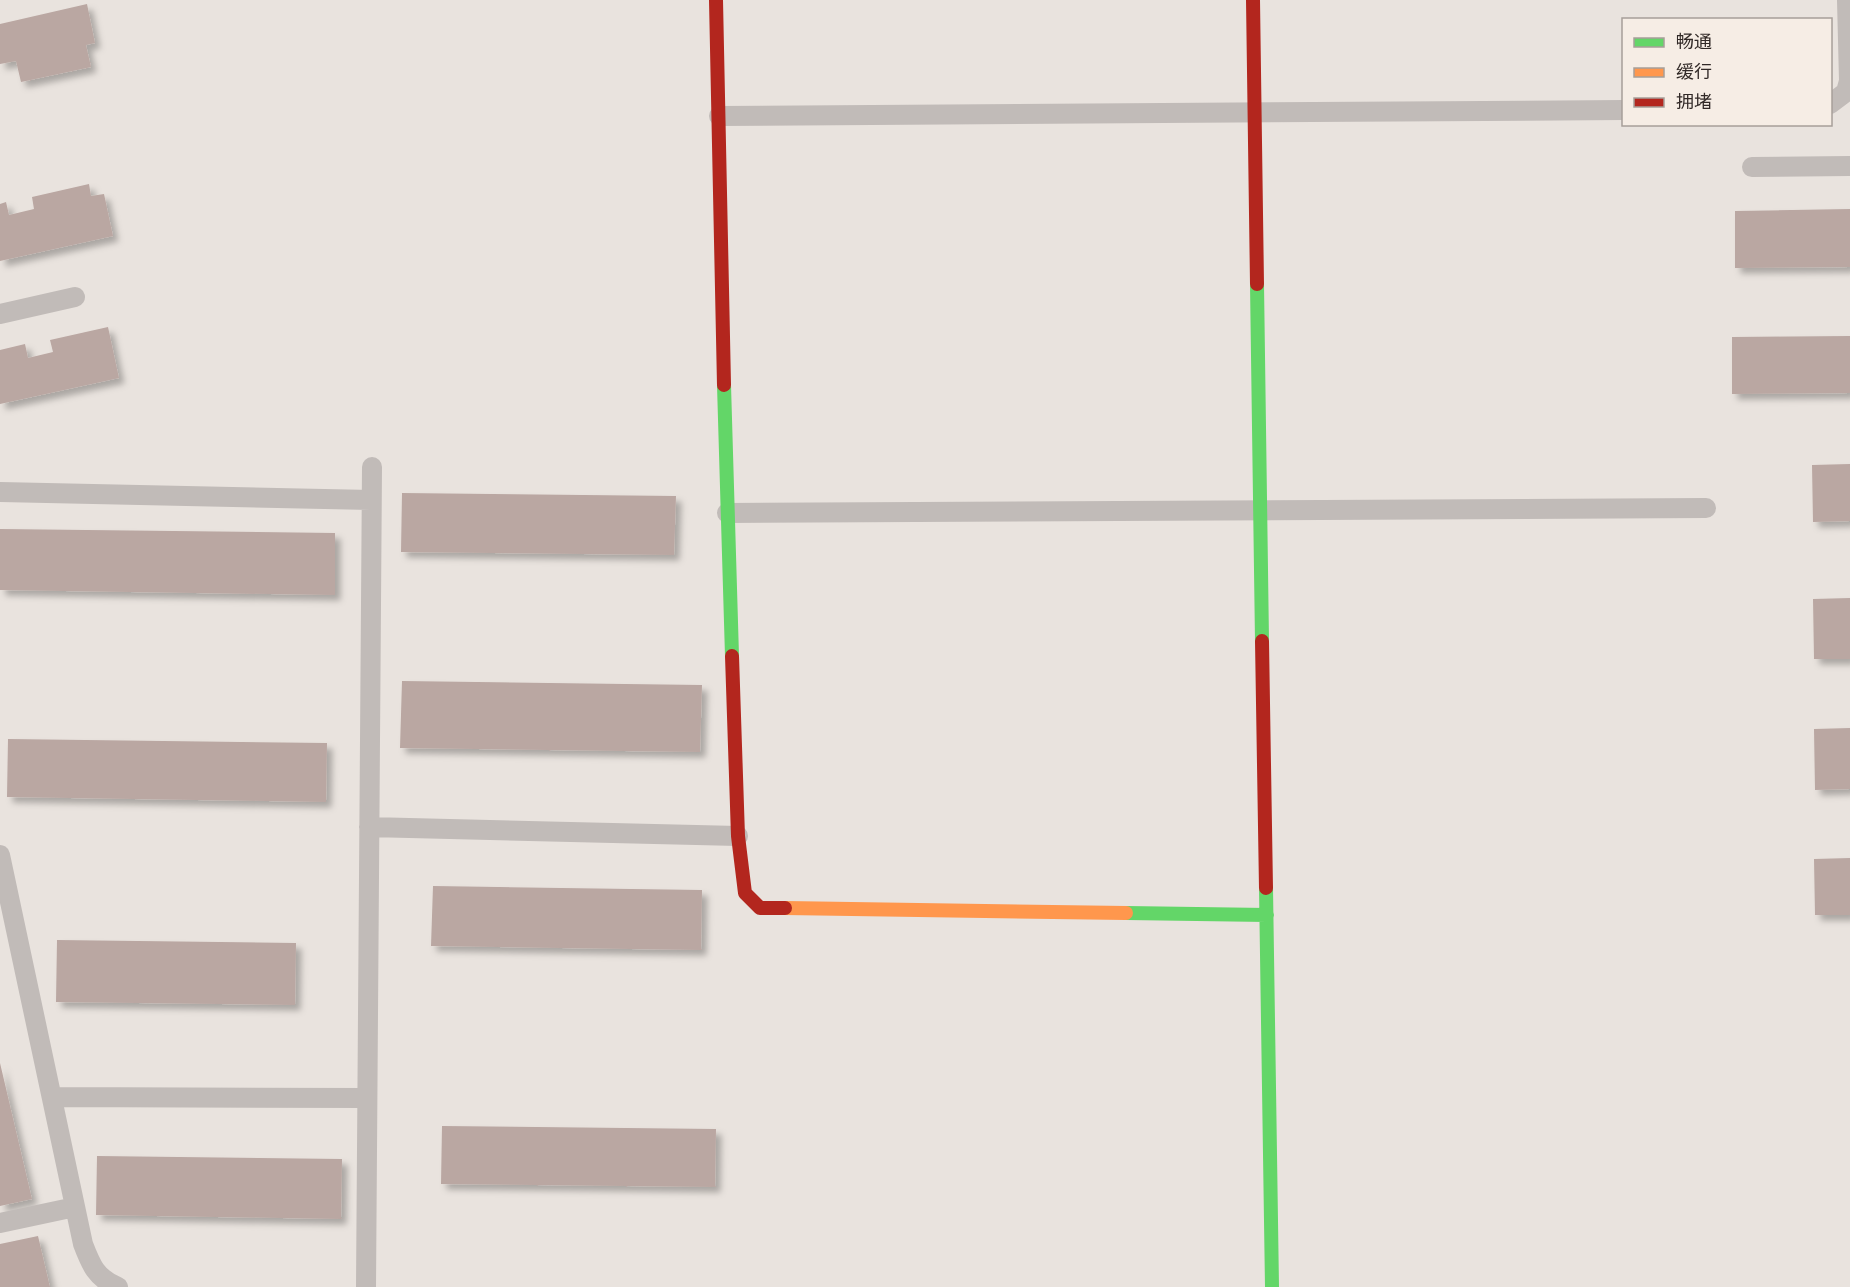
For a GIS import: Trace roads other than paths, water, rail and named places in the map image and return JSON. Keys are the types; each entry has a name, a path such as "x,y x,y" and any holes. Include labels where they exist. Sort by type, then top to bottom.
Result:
{"street":[{"path":"716,0 727,513 738,836 745,893 760,908 1267,915"},
{"path":"1253,0 1272,1287"}],"lane":[{"path":"1832,102 1845,92 1849,81 1847,0"},
{"path":"719,116 1622,110"},
{"path":"1752,168 1850,166"},
{"path":"0,314 75,297"},
{"path":"366,1287 372,467"},
{"path":"0,492 371,500"},
{"path":"727,513 1706,508"},
{"path":"369,827 738,836"},
{"path":"0,855 83,1244 91,1266 105,1282 118,1287"},
{"path":"52,1097 367,1098"},
{"path":"0,1223 75,1207"}]}
